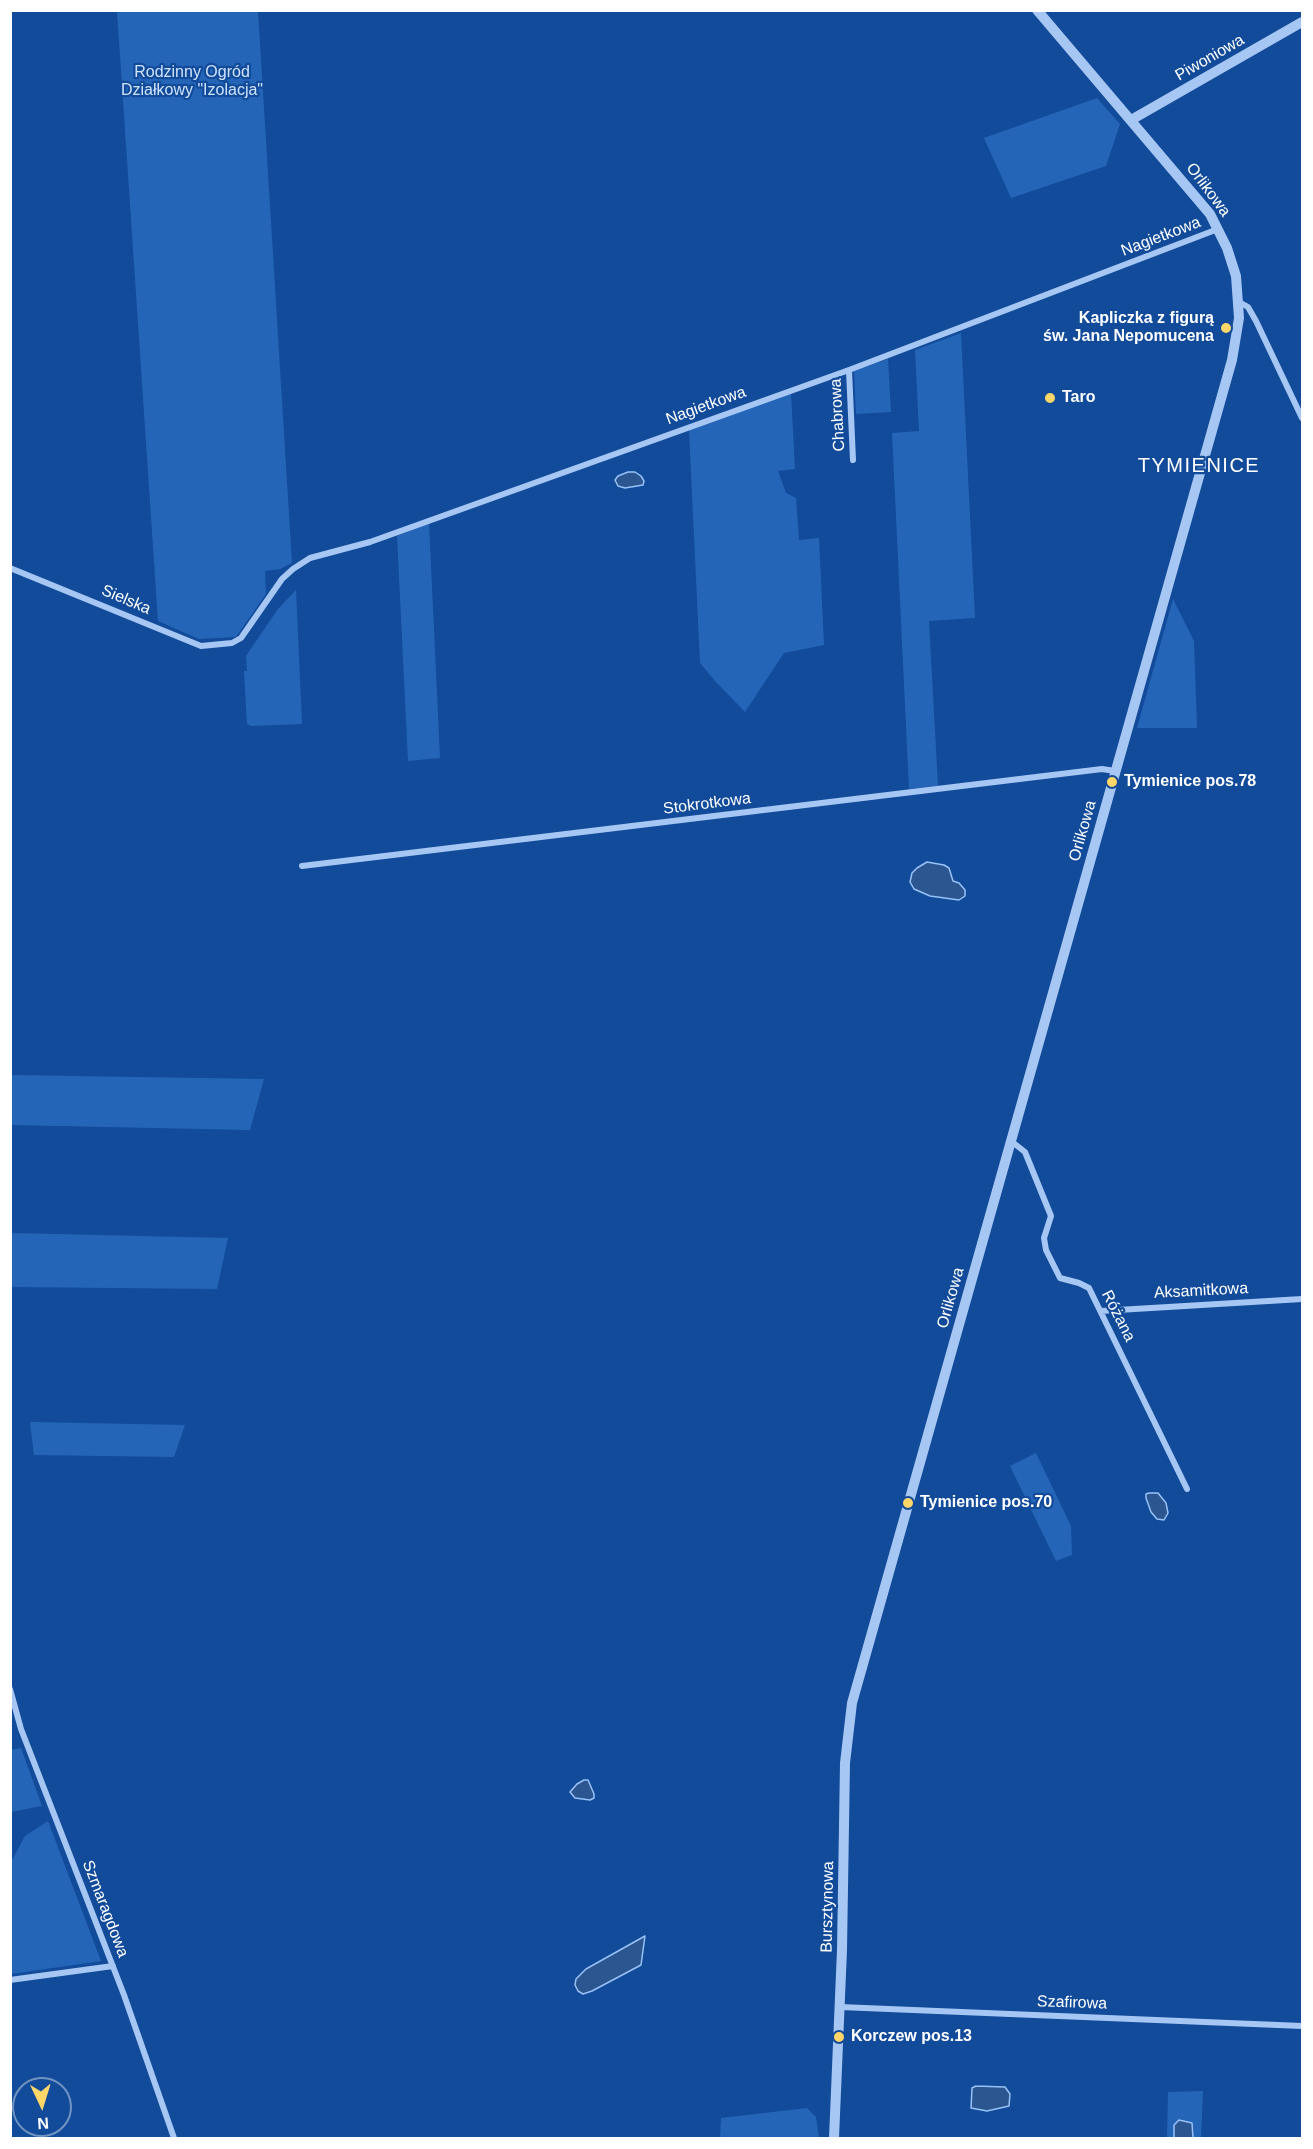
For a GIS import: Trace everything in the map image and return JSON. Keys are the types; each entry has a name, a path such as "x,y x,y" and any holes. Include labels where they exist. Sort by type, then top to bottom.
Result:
{"street":[{"name":"Orlikowa","path":"858,1678 1237,339 1239,302 1236,276 1227,248 1210,214 1037,10"},
{"name":"Piwoniowa","path":"1131,120 1302,22"},
{"name":"Nagietkowa","path":"232,643 241,638 292,568 310,558 361,545 849,370 1218,229"},
{"path":"1239,302 1248,307 1302,418"},
{"name":"Chabrowa","path":"849,370 853,460"},
{"name":"Sielska","path":"10,568 201,646 232,643"},
{"name":"Stokrotkowa","path":"302,866 1102,769 1115,771"},
{"name":"Różana","path":"1011,1141 1024,1152 1051,1216 1044,1238 1046,1250 1060,1278 1089,1288 1187,1489"},
{"name":"Aksamitkowa","path":"1101,1311 1302,1299"},
{"name":"Bursztynowa","path":"834,2139 846,1763 848,1729 858,1678"},
{"name":"Szmaragdowa","path":"10,1689 21,1729 112,1966 174,2139"},
{"path":"10,1980 112,1966"},
{"name":"Szafirowa","path":"840,2007 1302,2026"}],"green space":[{"name":"Rodzinny Ogród Działkowy \"Izolacja\"","path":"117,11 258,11 292,563 280,569 265,571 266,594 236,637 199,639 158,621"},
{"path":"1097,98 1120,124 1106,166 1011,198 984,138"},
{"path":"961,333 975,618 929,621 938,786 909,789 892,433 919,431 915,350"},
{"path":"888,359 891,412 856,414 854,371"},
{"path":"791,393 795,469 778,471 786,493 796,498 799,540 819,538 824,645 784,653 745,712 700,663 689,430"},
{"path":"429,523 440,758 408,761 397,536"},
{"path":"296,590 302,724 251,726 247,724 244,671 247,671 246,656 278,609"},
{"path":"1173,599 1194,641 1197,728 1137,728"},
{"path":"11,1075 264,1079 250,1130 11,1125"},
{"path":"11,1233 228,1238 217,1289 11,1287"},
{"path":"30,1422 185,1425 174,1457 34,1455"},
{"path":"1036,1453 1071,1526 1072,1555 1056,1561 1010,1466"},
{"path":"21,1748 42,1806 11,1812 11,1750"},
{"path":"48,1821 101,1961 11,1974 11,1862 25,1836"},
{"path":"1203,2091 1201,2138 1167,2138 1168,2092"},
{"path":"807,2108 816,2117 819,2138 720,2138 721,2118"}],"shaded area":[{"path":"635,472 641,476 644,481 643,485 625,488 618,486 615,480 618,476"},
{"path":"927,862 949,868 953,881 959,883 965,890 965,896 959,900 930,896 914,889 910,882 912,873"},
{"path":"1158,1493 1166,1503 1168,1513 1164,1520 1157,1519 1151,1512 1146,1498 1146,1494"},
{"path":"584,1780 588,1780 594,1794 594,1798 590,1800 575,1798 570,1792"},
{"path":"645,1936 641,1965 592,1991 583,1994 578,1991 575,1985 576,1979 586,1969"},
{"path":"976,2086 1005,2087 1010,2094 1009,2106 987,2111 971,2108 972,2088"},
{"path":"1179,2120 1192,2123 1193,2138 1174,2138 1174,2125"}],"place":[{"name":"Kapliczka z figurą św. Jana Nepomucena","path":"1226,328"},
{"name":"Taro","path":"1050,398"},
{"name":"Tymienice pos.78","path":"1112,782"},
{"name":"Tymienice pos.70","path":"908,1503"},
{"name":"Korczew pos.13","path":"839,2037"}],"district":[{"name":"TYMIENICE","path":"1199,466"}]}
